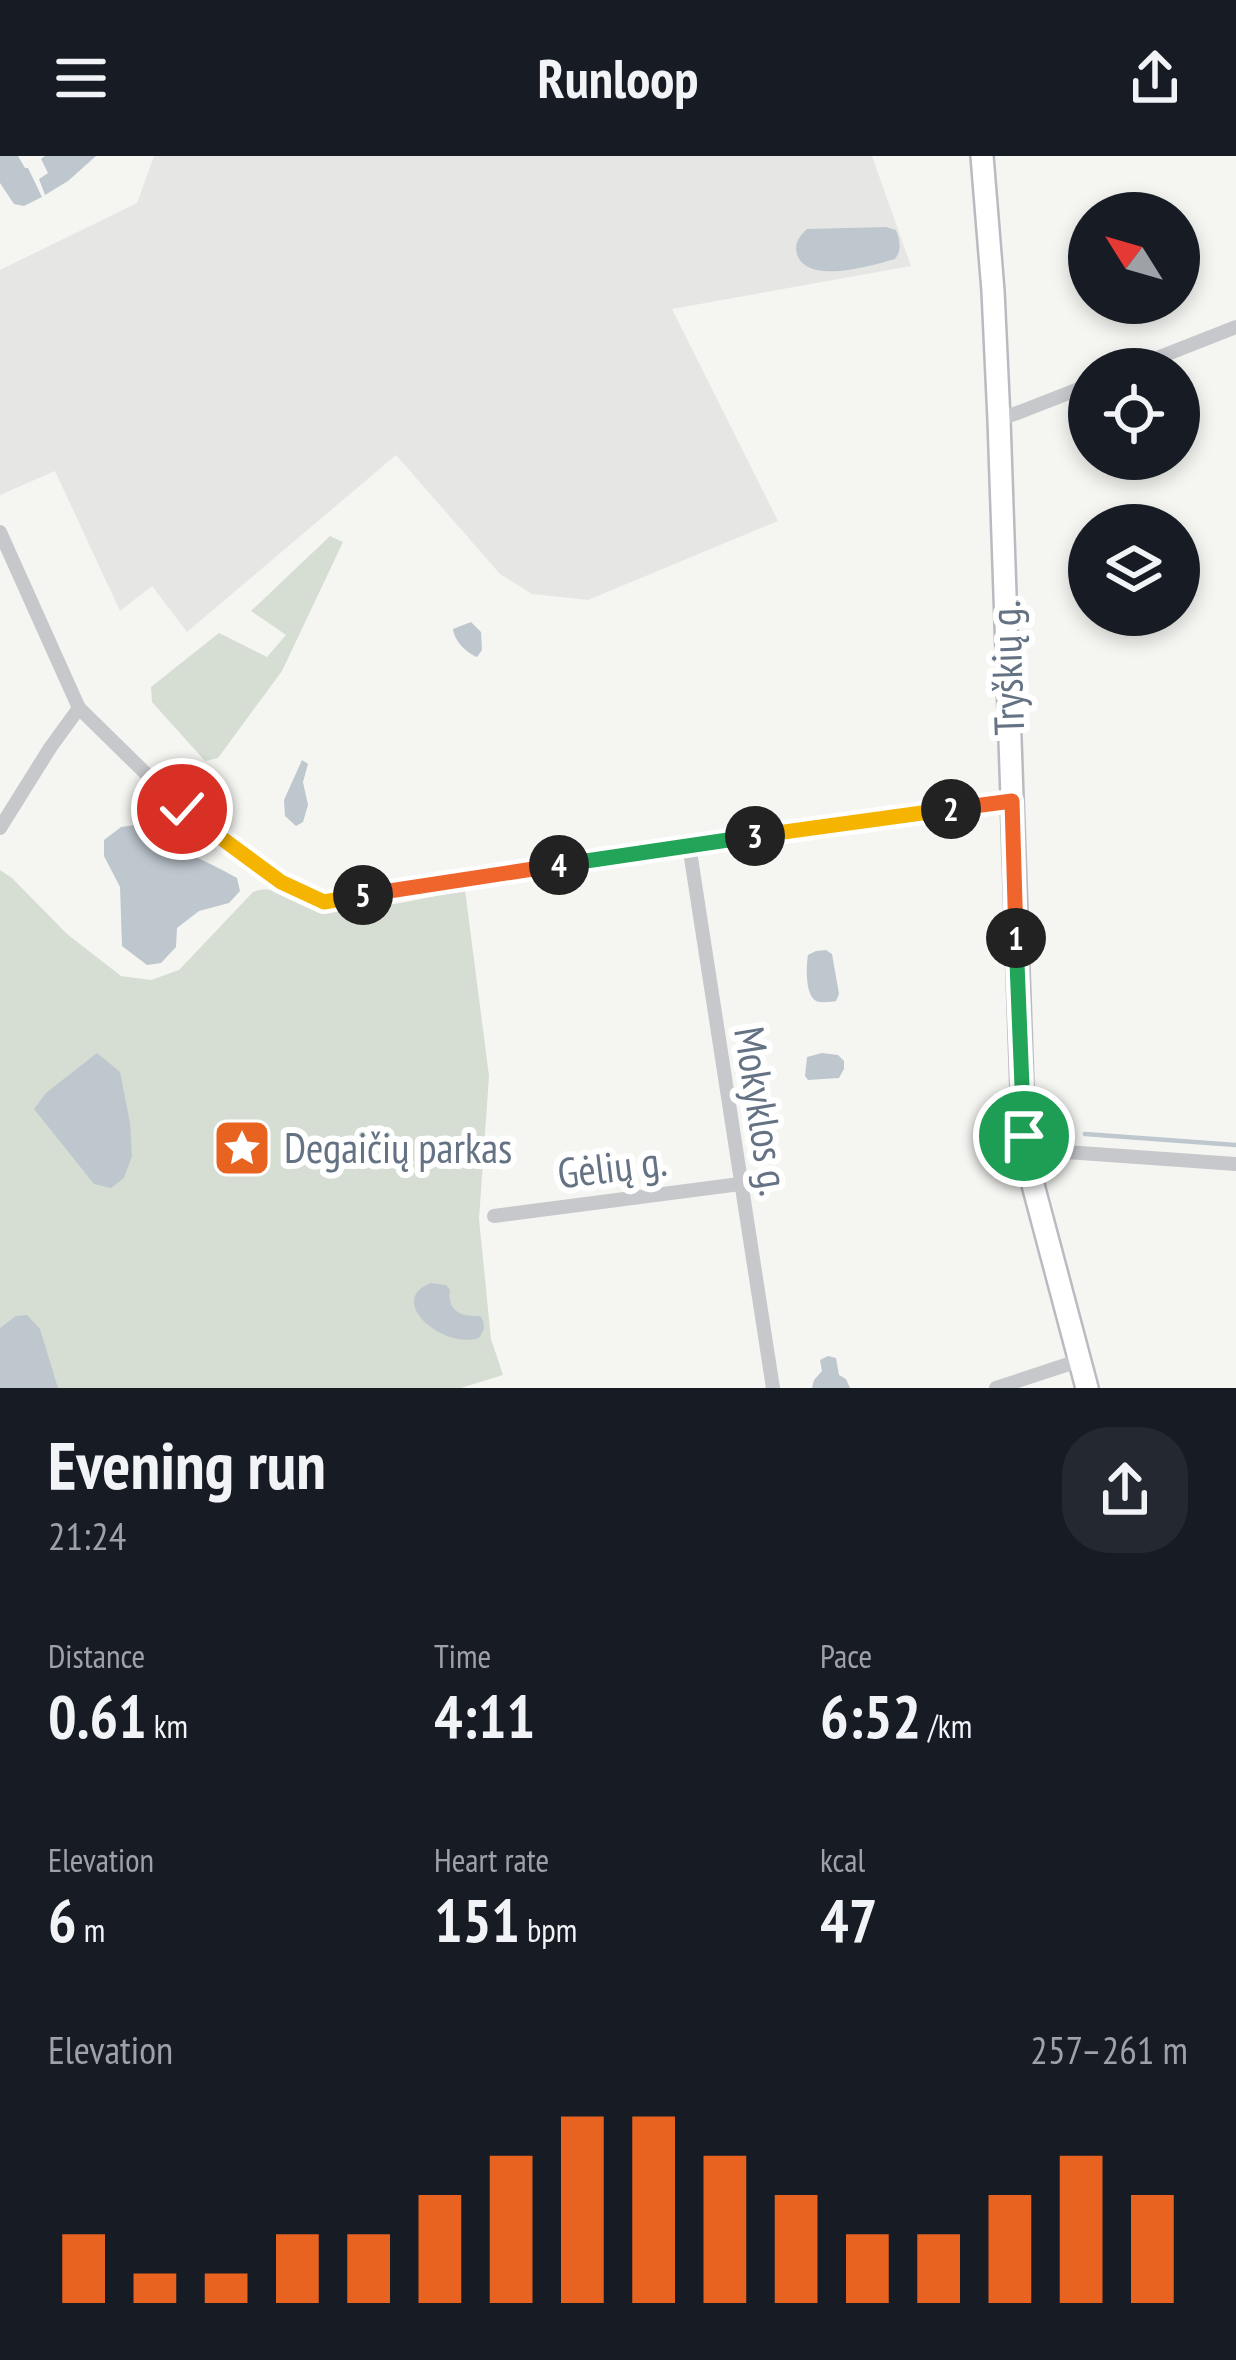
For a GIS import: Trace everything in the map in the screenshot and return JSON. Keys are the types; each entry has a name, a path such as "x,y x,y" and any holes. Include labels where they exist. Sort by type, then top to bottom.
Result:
{"main road":[{"name":"Tryškių g.","path":"982,156 999,420 1023,1117 1027,1155 1088,1388"}],"street":[{"path":"1182,348 1236,327"},
{"path":"999,420 1068,393"},
{"path":"0,532 79,708 182,809 281,882 324,902 689,844 1012,801"},
{"path":"0,828 79,708"},
{"name":"Mokyklos g.","path":"689,844 773,1388"},
{"path":"1027,1155 1052,1150 1236,1164"},
{"name":"Gėlių g.","path":"494,1216 740,1184"},
{"path":"996,1388 1081,1360"}],"shaded area":[{"path":"0,156 18,156 42,197 24,206 14,204 0,183"},
{"path":"96,156 45,195 39,179 48,173 41,159"},
{"path":"154,156 872,156 911,266 672,309 778,521 588,600 532,594 500,574 396,455 187,632 152,586 120,611 55,471 0,495 0,270 137,203"},
{"path":"807,229 896,230 899,237 895,259 827,271 803,264 797,254 798,240"},
{"path":"330,536 343,542 282,671 218,758 205,761 152,702 151,687 219,633 267,657 286,635 251,611"},
{"path":"471,622 481,632 482,650 477,657 461,646 453,629"},
{"path":"302,760 308,764 303,782 308,805 303,822 296,826 285,816 284,800"},
{"path":"135,825 237,878 240,891 229,903 199,911 177,928 176,947 161,963 147,965 122,946 120,887 104,856 104,840 121,827"},
{"name":"Degaičių parkas","path":"0,870 67,934 121,976 151,980 179,970 253,892 271,890 296,902 324,907 366,908 465,890 489,1076 479,1219 491,1339 503,1375 461,1388 0,1388"},
{"path":"826,950 832,954 839,994 836,1001 820,1002 810,993 807,960 808,955"},
{"path":"97,1053 120,1072 130,1123 132,1156 124,1178 111,1188 94,1184 34,1109 46,1093"},
{"path":"838,1055 844,1069 839,1078 808,1080 807,1057"},
{"path":"431,1283 446,1285 457,1311 480,1316 484,1327 479,1338 450,1337 424,1321 414,1300"},
{"path":"27,1315 40,1329 58,1388 0,1388 0,1328 16,1316"},
{"path":"836,1358 839,1375 850,1388 812,1388 822,1371 820,1360"}],"waterway":[{"path":"1085,1134 1236,1145"}],"place":[{"name":"Degaičių parkas","path":"242,1148"}],"route":[{"path":"182,809 281,882 324,902 689,844 1012,801 1024,1136"}]}
